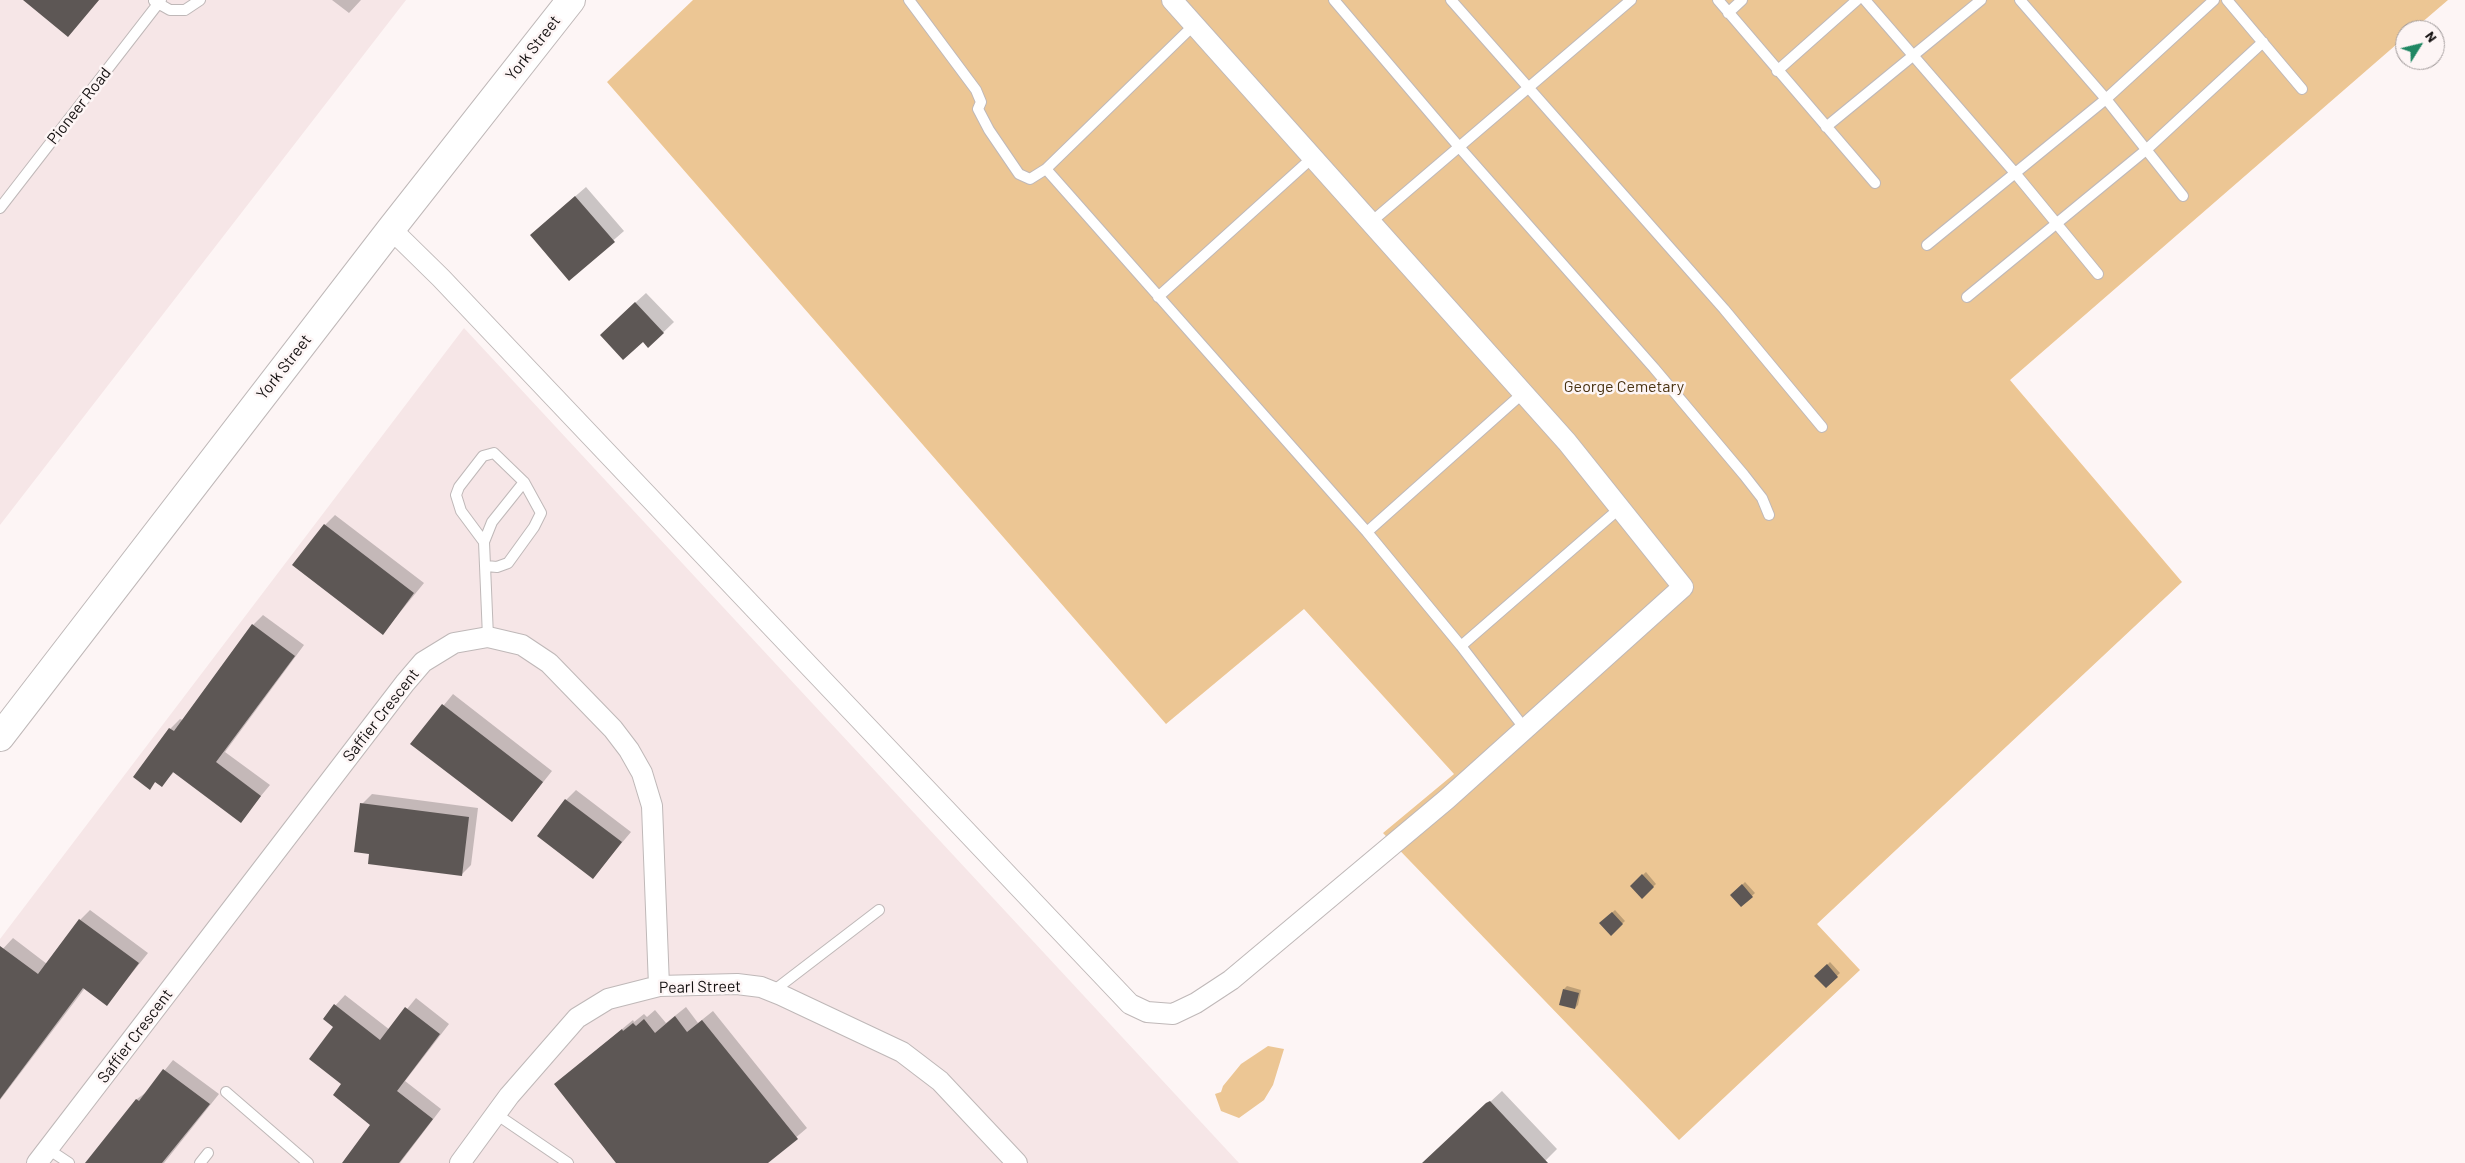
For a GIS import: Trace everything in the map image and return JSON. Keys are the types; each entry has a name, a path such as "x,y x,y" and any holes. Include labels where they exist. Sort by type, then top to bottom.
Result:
{"main road":[{"name":"York Street","path":"0,736 391,229 571,0"}],"street":[{"path":"391,229 441,278 1130,1004 1147,1012 1174,1014 1196,1003 1231,980 1446,799 1683,587 1567,442 1172,0"},
{"name":"Saffier Crescent","path":"43,1156 423,662 454,643 488,637 522,645 549,663 613,729 629,750 642,773 652,806 659,986"},
{"name":"Pearl Street","path":"460,1163 496,1114 577,1018 608,999 659,986 737,984 761,987 902,1052 923,1066 940,1081 1017,1163"}],"lane":[{"path":"157,1 170,10 184,10 200,0"},
{"path":"909,0 976,90 980,102 978,109 988,130 1019,174 1030,179 1046,169 1194,25"},
{"path":"1334,0 1460,148 1654,368 1762,498 1769,515"},
{"path":"1451,0 1724,309 1822,427"},
{"path":"1370,223 1460,148 1528,86 1631,0"},
{"path":"1718,0 1776,71 1874,183"},
{"path":"1728,13 1742,0"},
{"path":"1776,71 1857,0"},
{"path":"1865,0 2015,173 2098,274"},
{"path":"1826,127 1981,0"},
{"path":"2020,0 2106,99 2183,196"},
{"path":"1927,245 2106,99 2214,0"},
{"path":"2227,0 2302,89"},
{"name":"Pioneer Road","path":"0,208 157,1"},
{"path":"1967,297 2146,150 2263,42"},
{"path":"1158,297 1312,158"},
{"path":"1046,169 1367,532 1462,646 1525,729"},
{"path":"1367,532 1523,393"},
{"path":"484,542 460,511 456,495 459,487 483,456 490,452 498,455 524,482 540,508 540,519 508,562 497,567 486,566"},
{"path":"488,637 484,542 492,522 524,482"},
{"path":"1462,646 1620,508"},
{"path":"772,992 879,910"},
{"path":"226,1092 308,1163"},
{"path":"496,1114 568,1163"},
{"path":"200,1163 208,1153"},
{"path":"43,1156 69,1163"}],"shaded area":[{"path":"0,0 406,0 0,525"},
{"path":"464,328 1239,1163 0,1163 0,939"}],"green space":[{"name":"George Cemetary","path":"693,0 2448,0 2425,20 2395,20 2395,46 2010,380 2182,582 1817,924 1860,970 1679,1140 1383,833 1454,774 1304,609 1166,724 607,82"},
{"path":"1268,1046 1284,1049 1273,1085 1264,1100 1239,1118 1221,1111 1215,1094 1221,1092 1223,1086 1241,1064"}],"building":[{"path":"23,0 99,0 68,37"},
{"path":"575,196 615,242 569,281 530,235"},
{"path":"635,302 664,333 648,348 643,342 623,360 600,335"},
{"path":"324,524 414,593 383,635 292,565"},
{"path":"252,624 295,656 216,762 261,796 241,823 173,772 162,787 155,782 150,790 133,777 169,728 174,731"},
{"path":"442,704 543,782 512,822 410,744"},
{"path":"565,799 622,842 593,879 537,836"},
{"path":"360,803 469,817 462,876 368,864 369,854 354,852"},
{"path":"1642,874 1654,887 1642,899 1630,886"},
{"path":"1742,884 1753,897 1741,907 1730,895"},
{"path":"1612,912 1623,924 1611,936 1599,923"},
{"path":"79,919 139,963 107,1006 83,988 0,1099 0,946 38,974"},
{"path":"1827,964 1838,977 1826,988 1814,976"},
{"path":"1563,989 1579,993 1575,1009 1559,1005"},
{"path":"334,1004 380,1040 405,1007 440,1034 397,1091 433,1119 399,1163 342,1163 370,1125 333,1095 341,1084 309,1059 333,1027 323,1019"},
{"path":"675,1016 687,1032 702,1020 798,1139 768,1163 616,1163 554,1084 622,1029 623,1031 633,1023 636,1026 644,1019 655,1033"},
{"path":"163,1069 210,1104 162,1163 85,1163 136,1099 139,1101"},
{"path":"1490,1101 1548,1163 1422,1163 1486,1103"}]}
